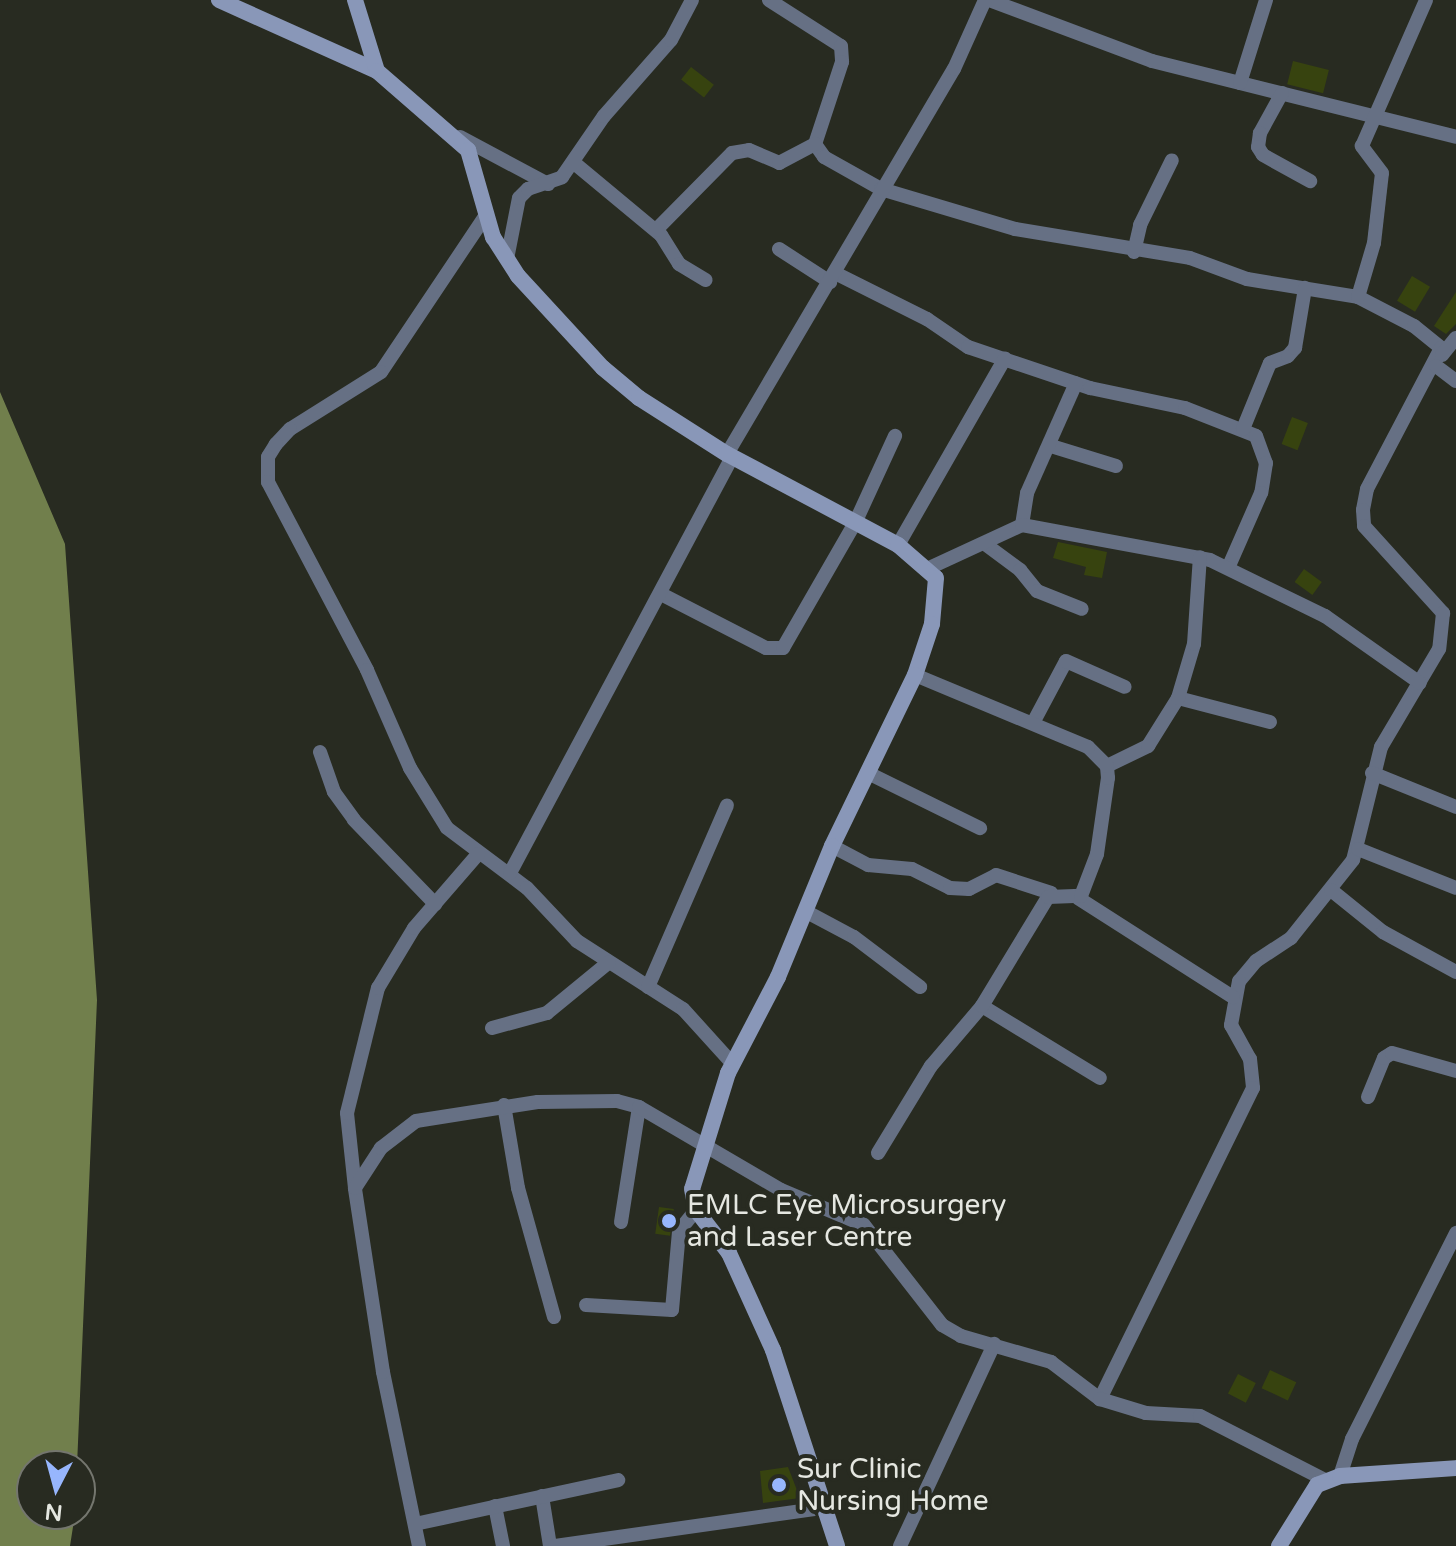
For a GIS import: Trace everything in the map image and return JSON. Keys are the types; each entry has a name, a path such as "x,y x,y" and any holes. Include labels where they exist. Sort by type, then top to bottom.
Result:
{"main road":[{"path":"219,0 377,71 459,137 475,166 484,218 507,259 622,385 730,456 898,545 929,568 936,595 915,675 832,846 758,1018 732,1063 703,1144 692,1189 696,1210 729,1253 773,1350 821,1508 837,1546"},
{"path":"355,0 377,71"},
{"path":"1279,1546 1317,1485 1334,1479 1456,1468"}],"street":[{"path":"507,259 519,198 528,189 548,184 573,162 604,116 671,40 692,0"},
{"path":"656,230 732,153 749,150 779,163 815,144 842,50 769,0"},
{"path":"510,873 661,594 730,456 881,189 954,69 987,0 1086,39 1240,83 1456,137"},
{"path":"1240,83 1266,0"},
{"path":"1358,297 1374,243 1382,173 1362,146 1372,116 1426,0"},
{"path":"1282,93 1260,133 1258,147 1263,155 1310,181"},
{"path":"459,137 548,184"},
{"path":"815,144 824,157 881,189 1015,229 1134,252 1203,261 1247,279 1358,297 1414,326 1437,344 1439,360 1456,381"},
{"path":"1134,252 1140,225 1172,160"},
{"path":"573,162 656,230 679,264 706,280"},
{"path":"484,218 381,372 290,429 268,457 267,471 272,493 367,670 429,803 478,854 510,873 577,941 683,1009 732,1063"},
{"path":"779,249 927,319 968,347 1076,383 1185,408 1243,429 1265,449 1266,463 1254,514 1229,566"},
{"path":"1243,429 1270,363 1288,356 1295,348 1305,288"},
{"path":"1100,1399 1253,1088 1250,1059 1231,1025 1233,997 1249,968 1281,948 1331,890 1358,849 1372,773 1439,649 1450,614 1364,526 1363,510 1367,489 1439,360 1456,338"},
{"path":"898,545 1005,358"},
{"path":"1022,525 1027,493 1051,446 1076,383"},
{"path":"661,594 779,650 855,523 895,436"},
{"path":"1051,446 1116,466"},
{"path":"929,568 1022,525 1200,557 1229,566 1325,616 1420,683"},
{"path":"985,544 1020,570 1037,591 1082,609"},
{"path":"1107,766 1148,746 1178,698 1194,644 1200,557"},
{"path":"1033,723 1066,661 1125,687"},
{"path":"915,675 1088,747 1107,766"},
{"path":"1178,698 1270,722"},
{"path":"320,752 334,792 354,820 435,904"},
{"path":"1078,898 1097,854 1107,766"},
{"path":"868,773 980,828"},
{"path":"1372,773 1456,807"},
{"path":"648,987 727,805"},
{"path":"832,846 868,865 912,869 950,888 969,889 988,875 996,875 1051,893 1078,898 1233,997"},
{"path":"1358,849 1456,888"},
{"path":"419,1546 383,1372 355,1188 347,1113 378,988 401,946 478,854"},
{"path":"1331,890 1383,932 1456,972"},
{"path":"878,1153 931,1066 982,1006 1051,893"},
{"path":"805,911 854,937 920,987"},
{"path":"492,1028 547,1013 609,962"},
{"path":"982,1006 1100,1078"},
{"path":"1368,1097 1384,1058 1392,1053 1456,1071"},
{"path":"355,1188 381,1148 416,1121 504,1105 617,1101 639,1107 781,1190 864,1225 942,1325 1051,1362 1100,1399 1146,1413 1200,1416 1334,1479 1456,1233"},
{"path":"504,1105 518,1188 554,1317"},
{"path":"621,1222 639,1107"},
{"path":"586,1305 672,1310 679,1231 696,1210"},
{"path":"900,1546 994,1344"},
{"path":"415,1524 618,1480"},
{"path":"542,1496 553,1546 821,1508"},
{"path":"495,1506 503,1546"}],"shaded area":[{"path":"0,392 65,544 97,1000 78,1450 16,1450 16,1530 72,1530 70,1546 0,1546"}],"building":[{"path":"1293,61 1329,70 1323,93 1287,84"},
{"path":"691,67 714,85 704,97 681,80"},
{"path":"1412,276 1430,287 1415,312 1397,301"},
{"path":"1456,292 1456,324 1446,334 1434,326"},
{"path":"1292,417 1308,423 1297,450 1282,444"},
{"path":"1058,542 1107,552 1102,578 1084,575 1086,567 1053,558"},
{"path":"1304,569 1322,582 1312,595 1295,582"},
{"path":"659,1207 674,1209 670,1236 655,1234"},
{"path":"1270,1370 1296,1382 1288,1400 1262,1388"},
{"path":"1238,1374 1256,1383 1246,1403 1228,1394"},
{"path":"788,1467 800,1498 763,1503 760,1471"}],"place":[{"name":"EMLC Eye Microsurgery and Laser Centre","path":"669,1221"},
{"name":"Sur Clinic Nursing Home","path":"779,1485"}]}
